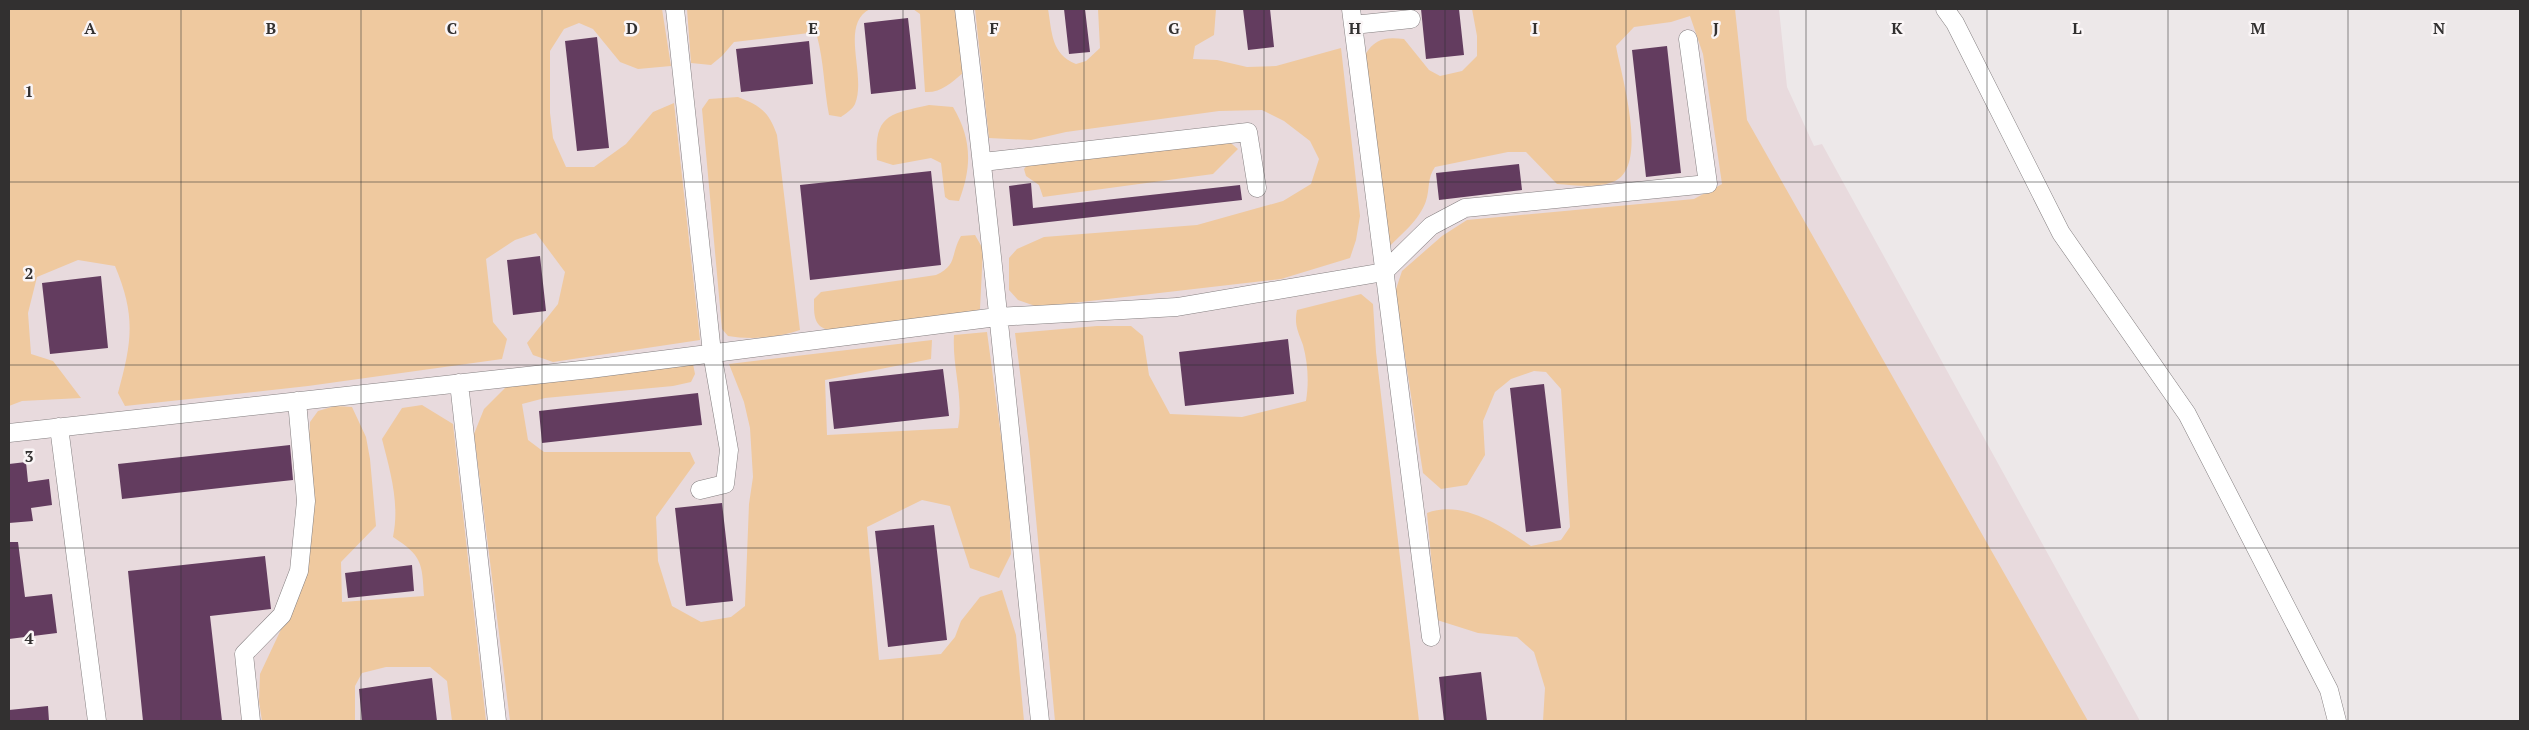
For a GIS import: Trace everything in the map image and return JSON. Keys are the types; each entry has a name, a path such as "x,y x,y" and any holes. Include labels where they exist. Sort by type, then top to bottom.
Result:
{"lane":[{"path":"675,9 712,353 729,450 725,484 700,490"},
{"path":"964,9 982,162 1040,721"},
{"path":"1945,9 1955,23 2061,234 2187,414 2329,690 2337,721"},
{"path":"1411,19 1352,17 1431,637"},
{"path":"9,433 459,383 997,317 1178,307 1384,272 1430,226 1465,208 1708,184 1688,39"},
{"path":"982,162 1248,132 1258,188"},
{"path":"459,383 497,721"},
{"path":"251,721 244,654 282,615 299,571 306,501 297,401"},
{"path":"59,427 96,721"}],"shaded area":[{"path":"9,9 1779,9 1787,87 1814,146 1822,144 2140,721 9,721"},
{"path":"9,9 662,9 671,66 638,69 620,62 593,29 579,23 564,29 550,51 550,113 553,138 566,167 594,167 626,144 653,112 674,103 700,340 553,362 533,355 527,343 558,304 565,272 536,233 515,240 486,259 493,322 507,339 502,359 308,386 125,406 118,393 129,344 130,329 122,284 115,266 78,260 37,277 28,313 31,354 53,361 81,398 22,401 9,406"},
{"path":"687,9 870,9 861,16 856,27 855,52 858,92 854,106 841,117 829,115 817,36 809,33 734,42 711,65 691,63"},
{"path":"913,9 955,9 963,73 945,87 936,91 925,92 920,14"},
{"path":"975,9 1048,9 1052,34 1057,48 1068,60 1076,64 1086,61 1100,48 1098,9 1216,9 1214,35 1195,46 1193,59 1217,60 1247,67 1276,66 1341,48 1360,216 1356,240 1350,258 1281,279 1038,307 1018,300 1009,290 1009,258 1017,249 1044,237 1197,225 1283,201 1311,184 1319,159 1310,141 1284,121 1262,110 1219,111 1066,132 1031,140 989,138"},
{"path":"1472,9 1735,9 1747,120 2088,721 1543,721 1545,688 1534,652 1517,637 1478,633 1437,620 1427,513 1440,510 1468,512 1508,531 1531,546 1561,540 1570,527 1561,389 1546,372 1534,371 1511,379 1495,392 1483,421 1485,455 1467,485 1441,489 1423,473 1395,292 1402,271 1442,236 1467,220 1694,199 1722,184 1703,54 1690,16 1671,22 1634,27 1616,46 1627,97 1632,139 1630,157 1625,172 1615,181 1593,186 1557,184 1526,152 1508,152 1435,167 1431,175 1426,201 1419,215 1387,249 1365,55 1377,42 1392,38 1404,39 1429,70 1440,76 1462,71 1477,56 1477,36"},
{"path":"738,97 753,103 763,111 771,121 777,135 800,330 764,338 728,336 722,329 702,109 709,99"},
{"path":"929,105 953,107 964,130 967,142 968,165 959,201 949,200 945,197 941,163 931,158 893,165 877,160 878,134 887,119 894,114"},
{"path":"1227,140 1238,149 1213,174 1043,197 1039,185 1026,176 1024,169 1030,162"},
{"path":"975,235 983,249 980,309 970,314 830,330 817,323 814,299 821,292 936,275 951,263 961,236"},
{"path":"1361,294 1373,304 1376,352 1419,721 1055,721 1029,444 1015,333 1097,326 1131,326 1143,336 1149,375 1170,414 1242,417 1306,401 1307,366 1296,324 1297,310"},
{"path":"987,332 1009,496 1011,554 999,578 970,568 950,506 922,500 867,527 879,660 941,654 955,637 961,621 980,597 1002,590 1016,635 1024,721 510,721 474,434 484,409 506,387 684,363 693,364 695,374 691,382 673,386 545,398 522,404 528,440 544,452 690,452 695,463 656,517 658,561 672,606 701,622 731,617 745,606 749,504 753,477 750,428 744,402 729,364 932,340 931,359 825,380 827,435 958,428 960,405 954,335"},
{"path":"422,405 453,424 486,721 452,721 447,681 430,667 386,667 362,673 355,686 355,721 262,721 259,701 260,674 301,587 314,508 308,459 310,422 318,411 335,406 352,407 366,437 370,459 376,526 341,562 342,602 424,596 419,561 410,549 393,537 395,499 382,439 402,408"}],"building":[{"path":"1064,9 1085,9 1090,52 1069,54"},
{"path":"1243,9 1270,9 1274,47 1248,50"},
{"path":"1421,9 1459,9 1464,55 1426,59"},
{"path":"908,18 916,89 871,94 864,23"},
{"path":"597,37 609,148 577,151 565,41"},
{"path":"809,41 813,84 741,92 736,49"},
{"path":"1667,46 1681,173 1646,177 1632,50"},
{"path":"1519,164 1522,190 1439,200 1436,173"},
{"path":"931,171 941,265 810,280 800,185"},
{"path":"1031,183 1033,208 1240,185 1242,200 1013,226 1009,186"},
{"path":"540,256 546,311 513,315 507,260"},
{"path":"101,276 108,348 50,354 42,283"},
{"path":"1288,339 1294,394 1185,406 1179,352"},
{"path":"943,369 949,416 834,429 829,382"},
{"path":"1544,384 1561,528 1526,532 1510,388"},
{"path":"698,393 702,425 542,443 539,411"},
{"path":"290,445 293,480 122,499 118,464"},
{"path":"26,462 28,482 49,479 52,505 31,508 33,521 9,523 9,464"},
{"path":"722,503 733,601 686,606 675,508"},
{"path":"934,525 947,640 888,647 875,531"},
{"path":"9,542 18,542 25,597 52,594 57,633 9,639"},
{"path":"265,556 271,609 210,616 222,721 143,721 128,571"},
{"path":"412,565 414,591 348,598 345,573"},
{"path":"1481,672 1487,721 1444,721 1439,677"},
{"path":"432,678 437,721 362,721 359,689"},
{"path":"48,706 49,721 9,721 9,710"}]}
